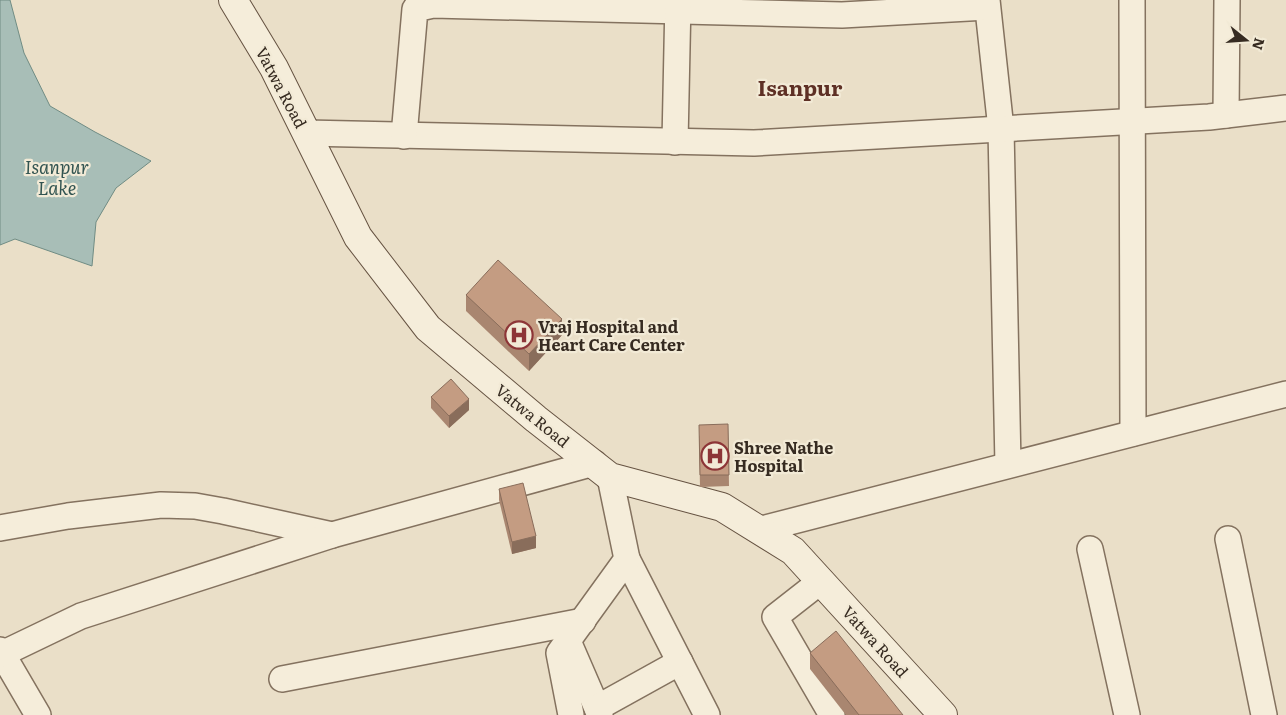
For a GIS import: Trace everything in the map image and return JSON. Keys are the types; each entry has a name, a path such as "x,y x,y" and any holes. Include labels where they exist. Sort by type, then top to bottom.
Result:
{"main road":[{"name":"Vatwa Road","path":"233,0 274,68 358,237 428,328 536,419 602,470 722,507 793,551 943,715"}],"street":[{"path":"1132,0 1133,433"},
{"path":"1226,115 1227,0"},
{"path":"404,136 416,9 433,2 678,5 842,15 987,4 1001,129 1008,465"},
{"path":"675,142 678,5"},
{"path":"306,134 754,143 1226,115 1286,108"},
{"path":"758,530 1286,394"},
{"path":"38,715 1,652 81,616 332,535 602,470 627,559 707,715"},
{"path":"0,528 68,516 161,505 196,506 332,535"},
{"path":"1228,539 1264,715"},
{"path":"1090,549 1127,715"},
{"path":"570,715 559,653 627,559"},
{"path":"820,581 775,617 832,715"},
{"path":"282,679 583,621"},
{"path":"568,641 598,711 680,662"}],"water":[{"name":"Isanpur Lake","path":"0,0 10,0 24,53 50,106 151,161 116,188 96,222 92,266 15,239 0,245"}],"building":[{"path":"498,260 562,319 529,354 466,295"},
{"path":"451,379 469,399 449,416 431,397"},
{"path":"728,424 729,475 700,475 699,425"},
{"path":"523,483 536,536 512,542 499,489"},
{"path":"836,631 903,715 859,715 810,653"}],"place":[{"name":"Vraj Hospital and Heart Care Center","path":"519,335"},
{"name":"Shree Nathe Hospital","path":"715,456"}],"district":[{"name":"Isanpur","path":"800,86"}]}
